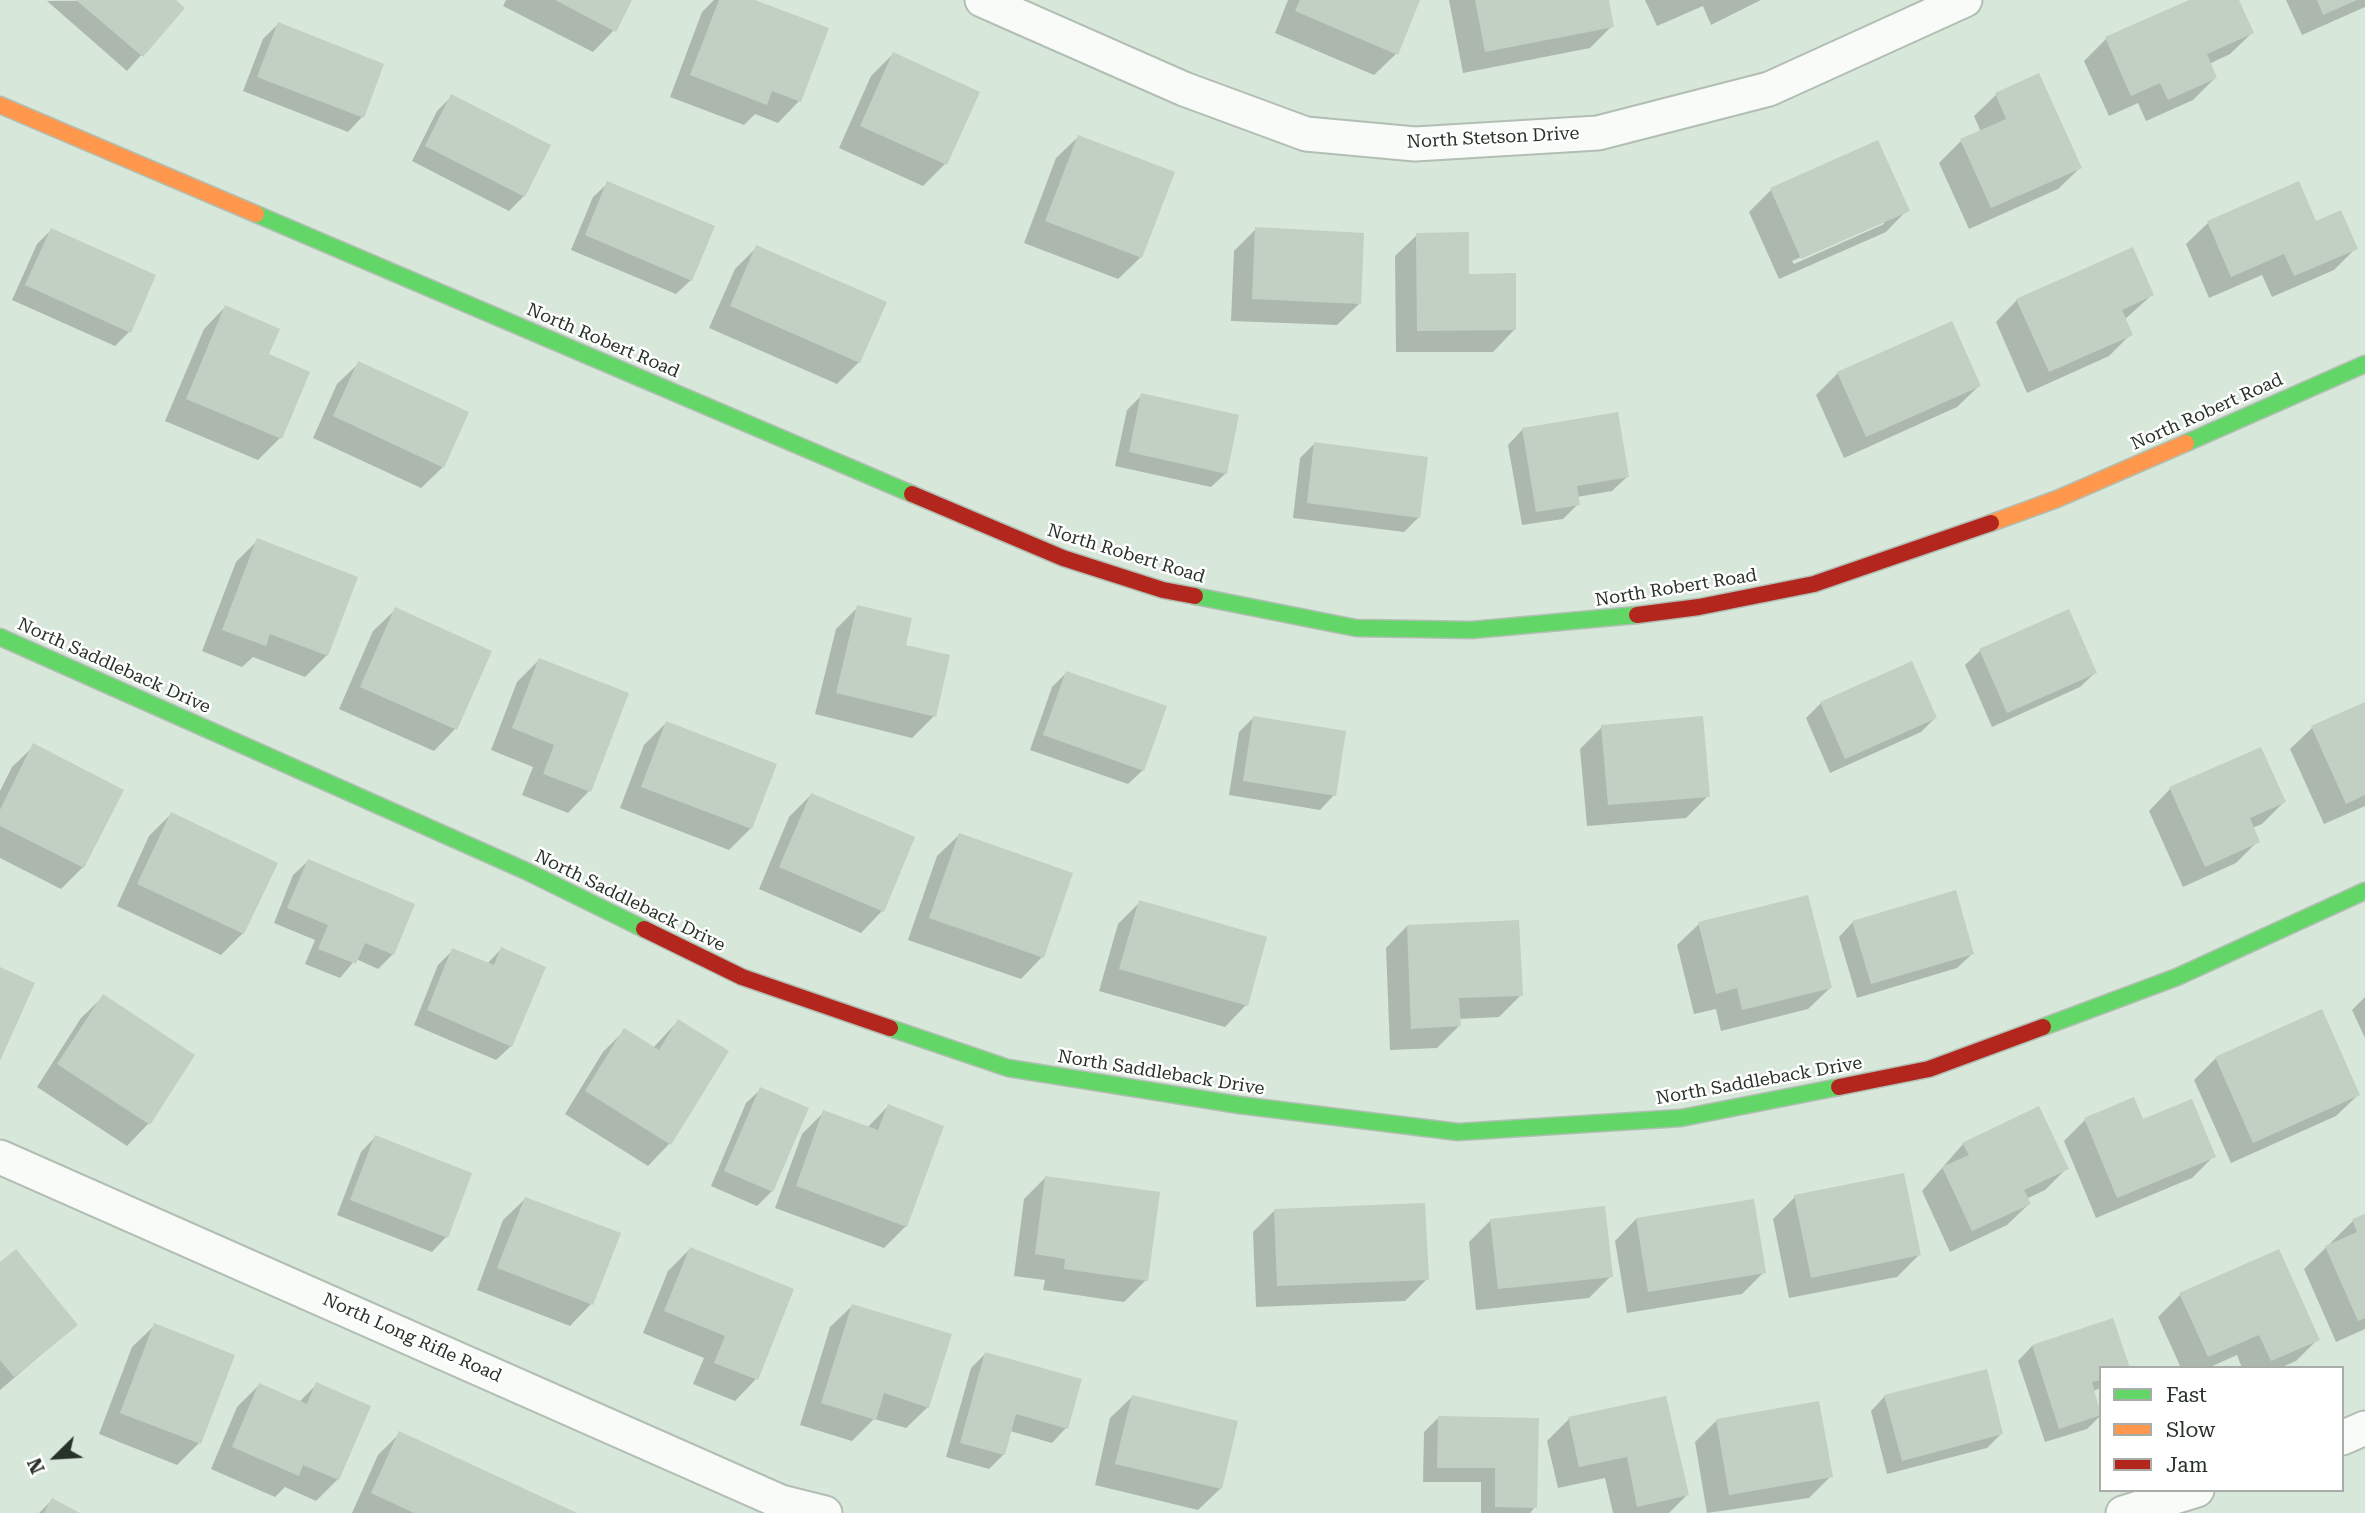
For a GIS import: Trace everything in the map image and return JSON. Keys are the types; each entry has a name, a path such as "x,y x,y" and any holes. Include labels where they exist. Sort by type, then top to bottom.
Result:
{"main road":[{"name":"North Robert Road","path":"0,105 1063,558 1163,590 1356,628 1472,630 1589,622 1699,607 1814,584 1927,547 2057,499 2365,364"},
{"name":"North Saddleback Drive","path":"0,637 526,872 742,977 1007,1068 1239,1105 1458,1132 1681,1118 1929,1069 2177,977 2365,891"}],"street":[{"name":"North Stetson Drive","path":"982,0 1184,89 1306,134 1415,144 1598,133 1755,92 1965,0"},
{"name":"North Long Rifle Road","path":"0,1157 781,1502 825,1513"},
{"path":"2344,1437 2365,1428"},
{"path":"2123,1513 2191,1492"}],"building":[{"path":"76,0 176,0 185,8 143,57"},
{"path":"555,0 632,0 616,32"},
{"path":"719,0 755,0 829,28 801,102 772,91 767,105 690,75"},
{"path":"1300,0 1420,0 1398,55 1295,11"},
{"path":"1475,0 1609,0 1614,27 1485,52"},
{"path":"2189,0 2239,0 2254,33 2207,54 2217,78 2168,100 2160,83 2131,96 2105,37"},
{"path":"2317,0 2357,0 2323,15"},
{"path":"278,22 384,64 364,118 257,77"},
{"path":"893,52 980,92 947,165 860,126"},
{"path":"2039,73 2082,168 1991,208 1960,139 2006,119 1995,93"},
{"path":"451,94 551,145 525,197 425,146"},
{"path":"1078,135 1175,172 1142,258 1045,221"},
{"path":"1878,140 1910,211 1801,259 1770,188"},
{"path":"607,181 715,226 692,281 585,235"},
{"path":"2299,181 2316,221 2341,210 2358,249 2294,276 2284,254 2231,277 2207,221"},
{"path":"1255,227 1364,233 1361,304 1252,299"},
{"path":"51,228 156,275 131,333 25,285"},
{"path":"1469,232 1469,274 1516,273 1516,330 1417,331 1416,233"},
{"path":"756,245 887,302 860,363 730,306"},
{"path":"2133,247 2154,295 2122,310 2133,335 2049,372 2016,299"},
{"path":"225,305 280,329 269,354 310,372 282,439 186,399"},
{"path":"1952,321 1981,386 1866,437 1837,372"},
{"path":"358,361 469,412 444,468 333,416"},
{"path":"1141,393 1239,415 1227,474 1129,452"},
{"path":"1618,412 1629,477 1577,486 1580,505 1536,512 1522,428"},
{"path":"1314,442 1428,457 1420,518 1307,503"},
{"path":"257,538 358,577 328,656 270,634 266,646 222,630"},
{"path":"857,605 912,618 906,645 950,655 936,717 836,693"},
{"path":"395,607 492,651 457,730 360,687"},
{"path":"2069,609 2097,673 2007,713 1979,649"},
{"path":"539,658 629,693 591,792 543,774 554,745 512,728"},
{"path":"1912,661 1937,718 1845,759 1820,702"},
{"path":"1066,671 1167,706 1144,771 1043,735"},
{"path":"2365,702 2365,795 2346,804 2311,726"},
{"path":"1253,716 1346,731 1336,796 1243,781"},
{"path":"1703,716 1710,797 1608,805 1601,725"},
{"path":"666,721 777,764 752,829 641,787"},
{"path":"33,743 124,790 84,868 0,826 0,810"},
{"path":"2261,747 2286,802 2250,818 2260,842 2205,867 2169,787"},
{"path":"811,793 915,837 884,912 779,867"},
{"path":"171,812 278,863 244,934 137,884"},
{"path":"959,833 1073,873 1044,958 929,918"},
{"path":"308,859 415,904 394,955 365,943 356,964 318,949 328,925 287,908"},
{"path":"1956,890 1974,954 1871,984 1852,921"},
{"path":"1808,895 1832,988 1742,1010 1737,988 1716,994 1698,922"},
{"path":"1139,900 1267,937 1248,1006 1119,969"},
{"path":"1519,920 1523,996 1459,998 1461,1026 1411,1029 1407,925"},
{"path":"501,947 546,967 512,1047 427,1010 452,948 494,965"},
{"path":"0,967 35,983 0,1061"},
{"path":"103,994 195,1055 150,1125 57,1064"},
{"path":"2322,1009 2360,1095 2253,1143 2215,1057"},
{"path":"678,1019 729,1051 671,1145 585,1091 624,1028 659,1050"},
{"path":"760,1087 809,1108 773,1192 724,1171"},
{"path":"2134,1097 2143,1119 2192,1099 2216,1157 2117,1198 2084,1118"},
{"path":"888,1104 944,1126 907,1227 796,1186 823,1110 878,1130"},
{"path":"2039,1106 2069,1169 2024,1190 2031,1204 1972,1231 1942,1167 1969,1155 1962,1143"},
{"path":"375,1135 472,1173 448,1238 350,1200"},
{"path":"1904,1173 1921,1255 1811,1278 1794,1195"},
{"path":"1045,1176 1160,1192 1148,1281 1064,1269 1065,1259 1035,1254"},
{"path":"525,1197 621,1233 593,1305 497,1268"},
{"path":"1754,1199 1766,1273 1648,1292 1636,1218"},
{"path":"1425,1203 1429,1280 1277,1286 1274,1209"},
{"path":"1605,1206 1613,1277 1498,1289 1490,1219"},
{"path":"2365,1214 2365,1318 2358,1321 2325,1246 2357,1232 2352,1219"},
{"path":"690,1247 794,1289 758,1380 714,1363 725,1336 664,1311"},
{"path":"16,1249 78,1325 14,1377 0,1360 0,1262"},
{"path":"2279,1249 2320,1340 2271,1361 2259,1335 2208,1357 2179,1293"},
{"path":"852,1304 952,1334 929,1408 884,1393 876,1420 821,1403"},
{"path":"2113,1318 2129,1366 2099,1366 2099,1380 2092,1382 2099,1416 2059,1429 2032,1345"},
{"path":"154,1323 235,1355 201,1444 120,1413"},
{"path":"985,1352 1082,1379 1068,1429 1016,1414 1005,1455 960,1443"},
{"path":"1987,1369 2003,1434 1902,1461 1884,1395"},
{"path":"316,1382 371,1406 339,1480 303,1465 299,1476 232,1447 259,1383 307,1404"},
{"path":"1132,1395 1238,1421 1222,1489 1115,1464"},
{"path":"1666,1396 1689,1495 1637,1507 1627,1457 1579,1467 1568,1417"},
{"path":"1819,1401 1833,1477 1729,1495 1716,1419"},
{"path":"1438,1416 1539,1418 1537,1508 1495,1507 1495,1468 1437,1468"},
{"path":"399,1431 577,1513 414,1513 371,1493"},
{"path":"52,1498 80,1513 44,1513"}],"traffic: fast":[{"path":"256,214 912,494"},
{"path":"2186,443 2365,364"},
{"path":"1195,596 1356,628 1472,630 1637,615"},
{"path":"0,637 526,871 644,929"},
{"path":"2043,1027 2177,977 2365,891"},
{"path":"890,1028 1008,1068 1239,1105 1458,1132 1681,1118 1839,1087"}],"traffic: slow":[{"path":"0,105 256,214"},
{"path":"1991,523 2057,499 2186,443"}],"traffic: jam":[{"path":"912,494 1063,558 1163,590 1195,596"},
{"path":"1637,615 1699,607 1814,584 1991,523"},
{"path":"644,929 742,977 890,1028"},
{"path":"1839,1087 1929,1069 2043,1027"}]}
